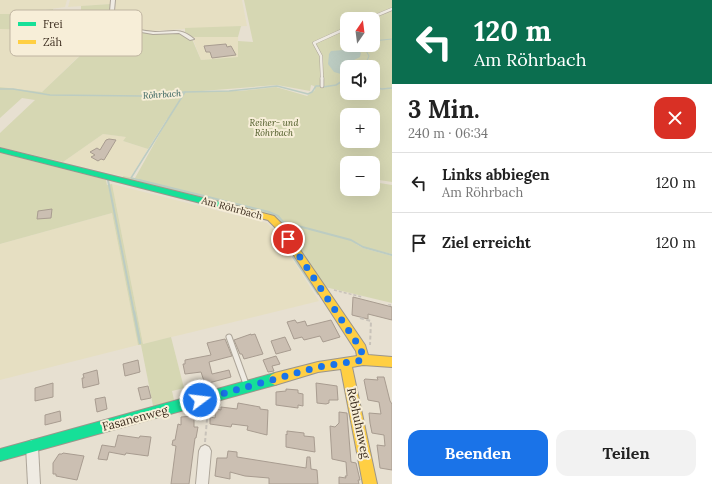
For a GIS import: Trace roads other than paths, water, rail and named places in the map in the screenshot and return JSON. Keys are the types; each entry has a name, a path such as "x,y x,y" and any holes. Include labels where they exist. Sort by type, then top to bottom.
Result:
{"street":[{"path":"112,10 113,0"},
{"path":"142,31 153,33 180,32 192,39"},
{"name":"Am Röhrbach","path":"0,150 271,218 280,227 361,349 363,360"},
{"path":"363,360 392,362"},
{"name":"Fasanenweg","path":"0,455 318,367 363,360"},
{"name":"Rebhuhnweg","path":"344,362 348,372 370,484"},
{"path":"32,446 34,484"},
{"path":"202,484 205,451"}],"lane":[{"path":"380,14 392,9"},
{"path":"322,86 322,56 314,43 340,31"},
{"path":"229,337 247,387"}],"waterway":[{"name":"Röhrbach","path":"380,40 392,39"},
{"name":"Röhrbach","path":"367,52 369,56 367,60"},
{"name":"Röhrbach","path":"323,87 336,85 340,82"},
{"name":"Röhrbach","path":"185,92 229,91 277,86 308,94 312,92 316,86 320,86"},
{"path":"380,89 392,88"},
{"name":"Röhrbach","path":"0,89 13,89 50,95 142,96 185,92"},
{"path":"139,180 131,178 185,92"},
{"path":"108,180 134,313"},
{"path":"139,180 269,212 278,216 283,222 351,240 363,247 392,255"},
{"path":"139,180 143,181"},
{"path":"293,257 318,294"},
{"path":"134,312 140,343"}],"park label":[{"name":"Reiher- und Röhrbach","path":"274,128"}]}
